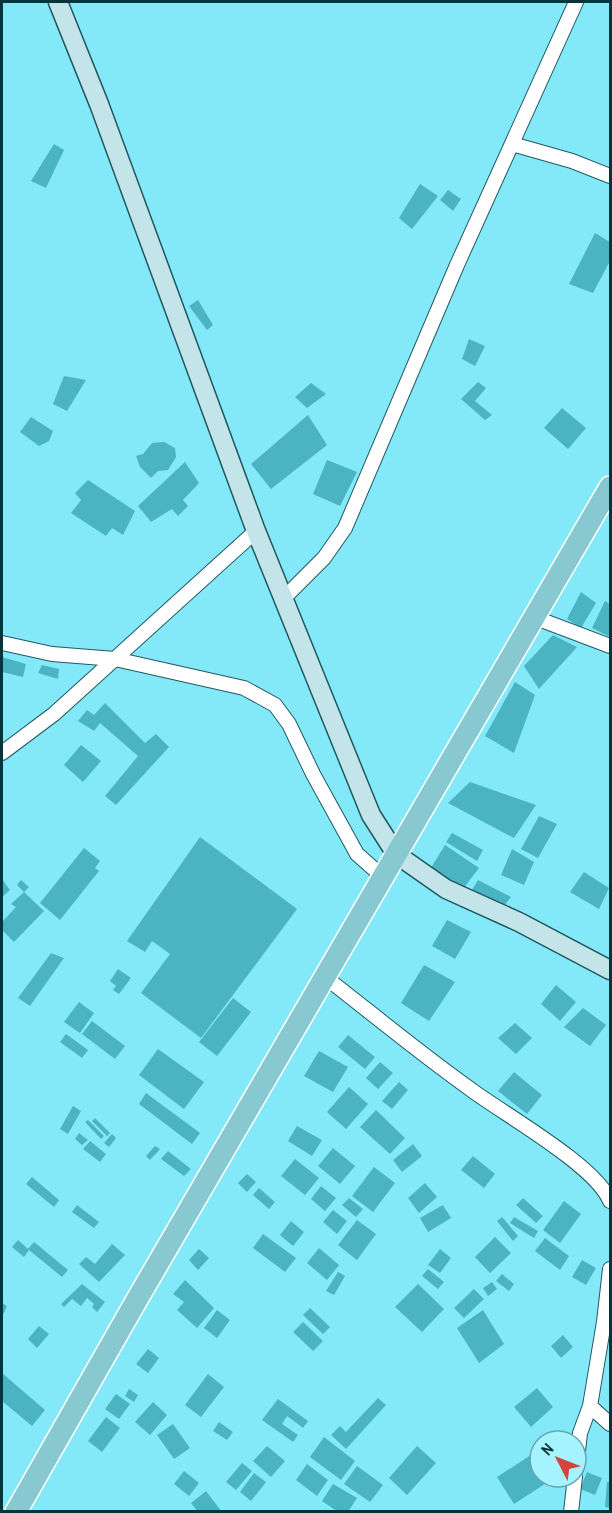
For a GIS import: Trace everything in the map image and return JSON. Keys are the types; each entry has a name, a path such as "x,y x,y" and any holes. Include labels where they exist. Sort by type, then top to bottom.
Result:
{"main road":[{"path":"16,1512 135,1303 536,618 610,487"}],"street":[{"path":"58,2 99,104 256,531 371,815 396,854 446,889 519,922 610,970"},
{"path":"283,599 324,558 345,528 457,265 576,2"},
{"path":"512,144 572,161 610,176"},
{"path":"2,753 54,714 256,531"},
{"path":"536,618 610,646"},
{"path":"2,643 52,654 115,659 244,688 275,705 289,724 313,774 357,854 383,877"},
{"path":"325,977 472,1090 583,1167 607,1192 610,1202"},
{"path":"581,1429 590,1406 610,1269"},
{"path":"590,1406 610,1424"},
{"path":"571,1512 574,1489"}],"building":[{"path":"54,144 64,150 46,188 31,181"},
{"path":"420,184 438,196 412,229 399,218"},
{"path":"448,190 461,199 453,211 440,200"},
{"path":"595,233 610,242 610,261 593,293 569,284"},
{"path":"198,300 213,325 207,330 189,306"},
{"path":"469,339 485,346 475,366 462,359"},
{"path":"64,376 86,380 67,411 53,404"},
{"path":"478,382 486,388 475,401 492,415 485,420 461,399"},
{"path":"311,383 326,394 307,408 295,397"},
{"path":"562,408 586,428 568,449 544,428"},
{"path":"308,415 327,445 271,489 251,464"},
{"path":"31,417 53,431 49,441 39,446 20,432"},
{"path":"164,442 175,448 176,457 168,470 158,471 151,478 140,467 136,456 143,454 152,443"},
{"path":"327,460 357,472 340,506 313,494"},
{"path":"185,462 199,483 183,500 188,506 178,516 172,509 151,522 138,506"},
{"path":"88,480 135,511 123,535 112,528 106,536 71,513 81,500 75,493"},
{"path":"581,592 596,603 581,628 567,619"},
{"path":"605,601 610,604 610,637 592,628"},
{"path":"553,635 577,647 539,689 524,666"},
{"path":"2,657 26,664 23,677 2,672"},
{"path":"42,665 59,669 58,679 38,673"},
{"path":"515,682 535,695 514,753 485,736"},
{"path":"105,703 145,743 156,734 169,747 116,805 105,796 138,756 100,723 94,731 78,721 87,710 94,715"},
{"path":"81,745 101,761 83,782 64,765"},
{"path":"470,782 536,805 514,838 448,803"},
{"path":"539,816 557,824 538,858 521,849"},
{"path":"452,833 483,850 477,861 446,842"},
{"path":"200,837 297,909 201,1038 141,993 170,954 152,941 145,952 127,941"},
{"path":"445,845 479,868 463,889 429,871"},
{"path":"84,848 100,861 95,868 99,871 60,920 40,903"},
{"path":"512,849 534,862 524,885 501,875"},
{"path":"584,872 609,888 599,909 570,892"},
{"path":"2,879 10,890 2,897"},
{"path":"21,880 29,887 24,892 17,885"},
{"path":"478,880 511,897 504,906 472,890"},
{"path":"24,892 44,911 14,942 2,930 2,922 16,907 11,904"},
{"path":"447,920 471,932 455,959 432,946"},
{"path":"51,953 64,958 30,1006 18,998"},
{"path":"424,965 455,982 429,1021 401,1003"},
{"path":"118,969 131,978 119,994 113,990 116,986 110,981"},
{"path":"556,985 576,1002 560,1021 541,1004"},
{"path":"233,998 251,1012 217,1056 199,1042"},
{"path":"79,1002 94,1013 80,1033 64,1022"},
{"path":"583,1008 606,1025 590,1046 564,1027"},
{"path":"92,1021 125,1046 115,1059 82,1034"},
{"path":"515,1023 532,1038 516,1054 498,1038"},
{"path":"66,1034 88,1050 82,1058 60,1042"},
{"path":"348,1035 375,1057 365,1069 338,1047"},
{"path":"158,1049 204,1082 184,1109 139,1075"},
{"path":"319,1051 348,1067 333,1092 304,1076"},
{"path":"380,1062 393,1073 378,1089 366,1078"},
{"path":"514,1072 542,1095 527,1114 498,1091"},
{"path":"399,1082 408,1090 392,1109 382,1101"},
{"path":"349,1087 368,1104 346,1129 327,1112"},
{"path":"146,1093 200,1133 192,1144 139,1104"},
{"path":"73,1106 81,1111 68,1134 60,1129"},
{"path":"376,1110 405,1138 390,1154 360,1127"},
{"path":"95,1118 110,1133 107,1136 92,1121"},
{"path":"88,1120 104,1136 101,1139 85,1122"},
{"path":"297,1126 322,1140 312,1156 288,1141"},
{"path":"79,1133 88,1140 82,1145 75,1139"},
{"path":"112,1134 116,1138 109,1147 104,1143"},
{"path":"90,1141 106,1154 100,1162 83,1149"},
{"path":"413,1144 422,1156 402,1172 393,1160"},
{"path":"155,1146 160,1149 150,1160 146,1156"},
{"path":"333,1148 355,1166 340,1184 318,1166"},
{"path":"168,1151 191,1169 184,1176 161,1159"},
{"path":"473,1156 495,1174 484,1188 461,1170"},
{"path":"295,1159 319,1178 305,1195 281,1176"},
{"path":"374,1167 395,1183 373,1212 352,1196"},
{"path":"247,1174 256,1182 247,1192 238,1183"},
{"path":"32,1177 59,1200 54,1207 26,1184"},
{"path":"425,1183 437,1197 419,1213 408,1198"},
{"path":"321,1186 336,1198 325,1211 311,1199"},
{"path":"259,1188 275,1202 269,1209 253,1195"},
{"path":"349,1198 363,1209 356,1217 342,1205"},
{"path":"523,1198 543,1216 536,1223 516,1205"},
{"path":"564,1201 581,1214 560,1243 543,1230"},
{"path":"77,1205 99,1222 94,1228 72,1212"},
{"path":"443,1205 451,1218 428,1232 420,1218"},
{"path":"333,1210 347,1221 337,1234 323,1222"},
{"path":"502,1217 518,1236 513,1241 497,1221"},
{"path":"514,1217 538,1231 534,1238 510,1223"},
{"path":"357,1220 376,1234 357,1260 338,1245"},
{"path":"291,1221 304,1232 293,1246 280,1235"},
{"path":"263,1234 296,1258 285,1272 253,1248"},
{"path":"495,1237 511,1253 490,1273 475,1257"},
{"path":"545,1238 569,1256 560,1270 535,1251"},
{"path":"18,1240 28,1249 34,1242 68,1270 62,1277 29,1250 24,1257 12,1247"},
{"path":"112,1244 125,1255 99,1282 79,1264 86,1257 95,1264"},
{"path":"319,1248 339,1265 327,1280 307,1263"},
{"path":"199,1249 209,1258 198,1270 189,1260"},
{"path":"440,1249 451,1258 440,1273 428,1265"},
{"path":"582,1260 596,1268 586,1285 572,1277"},
{"path":"428,1269 444,1282 438,1289 422,1276"},
{"path":"338,1272 345,1276 334,1295 326,1291"},
{"path":"502,1274 514,1284 509,1291 496,1281"},
{"path":"185,1280 214,1308 197,1328 177,1310 184,1302 173,1294"},
{"path":"492,1282 497,1289 488,1296 483,1288"},
{"path":"82,1284 105,1302 97,1312 92,1307 94,1304 87,1298 81,1306 72,1299 64,1307 61,1304"},
{"path":"418,1284 444,1309 422,1332 395,1307"},
{"path":"474,1289 484,1299 464,1318 454,1308"},
{"path":"2,1303 7,1306 2,1317"},
{"path":"310,1308 330,1327 323,1334 303,1315"},
{"path":"217,1310 230,1320 217,1338 204,1328"},
{"path":"483,1310 504,1344 479,1363 457,1328"},
{"path":"303,1322 323,1341 313,1351 293,1332"},
{"path":"39,1326 49,1334 37,1348 28,1339"},
{"path":"563,1335 573,1347 561,1358 551,1346"},
{"path":"148,1349 159,1358 148,1373 136,1364"},
{"path":"2,1373 45,1410 32,1426 2,1401"},
{"path":"208,1374 224,1387 201,1417 185,1405"},
{"path":"537,1388 553,1407 531,1427 514,1407"},
{"path":"129,1389 138,1395 134,1402 125,1396"},
{"path":"116,1394 130,1404 119,1419 105,1409"},
{"path":"378,1398 386,1405 346,1449 331,1435 340,1426 346,1432"},
{"path":"278,1399 308,1421 303,1428 287,1416 282,1424 298,1435 293,1442 262,1420"},
{"path":"153,1402 167,1415 150,1435 135,1422"},
{"path":"106,1417 120,1428 102,1452 88,1441"},
{"path":"219,1422 233,1432 227,1440 213,1431"},
{"path":"173,1424 190,1448 174,1459 157,1435"},
{"path":"324,1437 355,1461 341,1480 310,1457"},
{"path":"267,1446 285,1461 271,1477 253,1461"},
{"path":"417,1446 436,1463 407,1495 389,1478"},
{"path":"528,1457 528,1489 537,1489 514,1504 497,1477"},
{"path":"242,1463 252,1471 236,1490 226,1482"},
{"path":"307,1464 328,1480 317,1496 296,1480"},
{"path":"357,1466 383,1485 370,1502 344,1484"},
{"path":"184,1471 199,1483 189,1496 174,1484"},
{"path":"588,1472 602,1478 595,1495 580,1489 588,1489"},
{"path":"254,1473 266,1482 251,1501 240,1492"},
{"path":"607,1482 610,1482 610,1508 605,1507"},
{"path":"333,1484 357,1498 348,1512 338,1512 322,1501"},
{"path":"206,1491 222,1512 198,1512 191,1503"}]}
